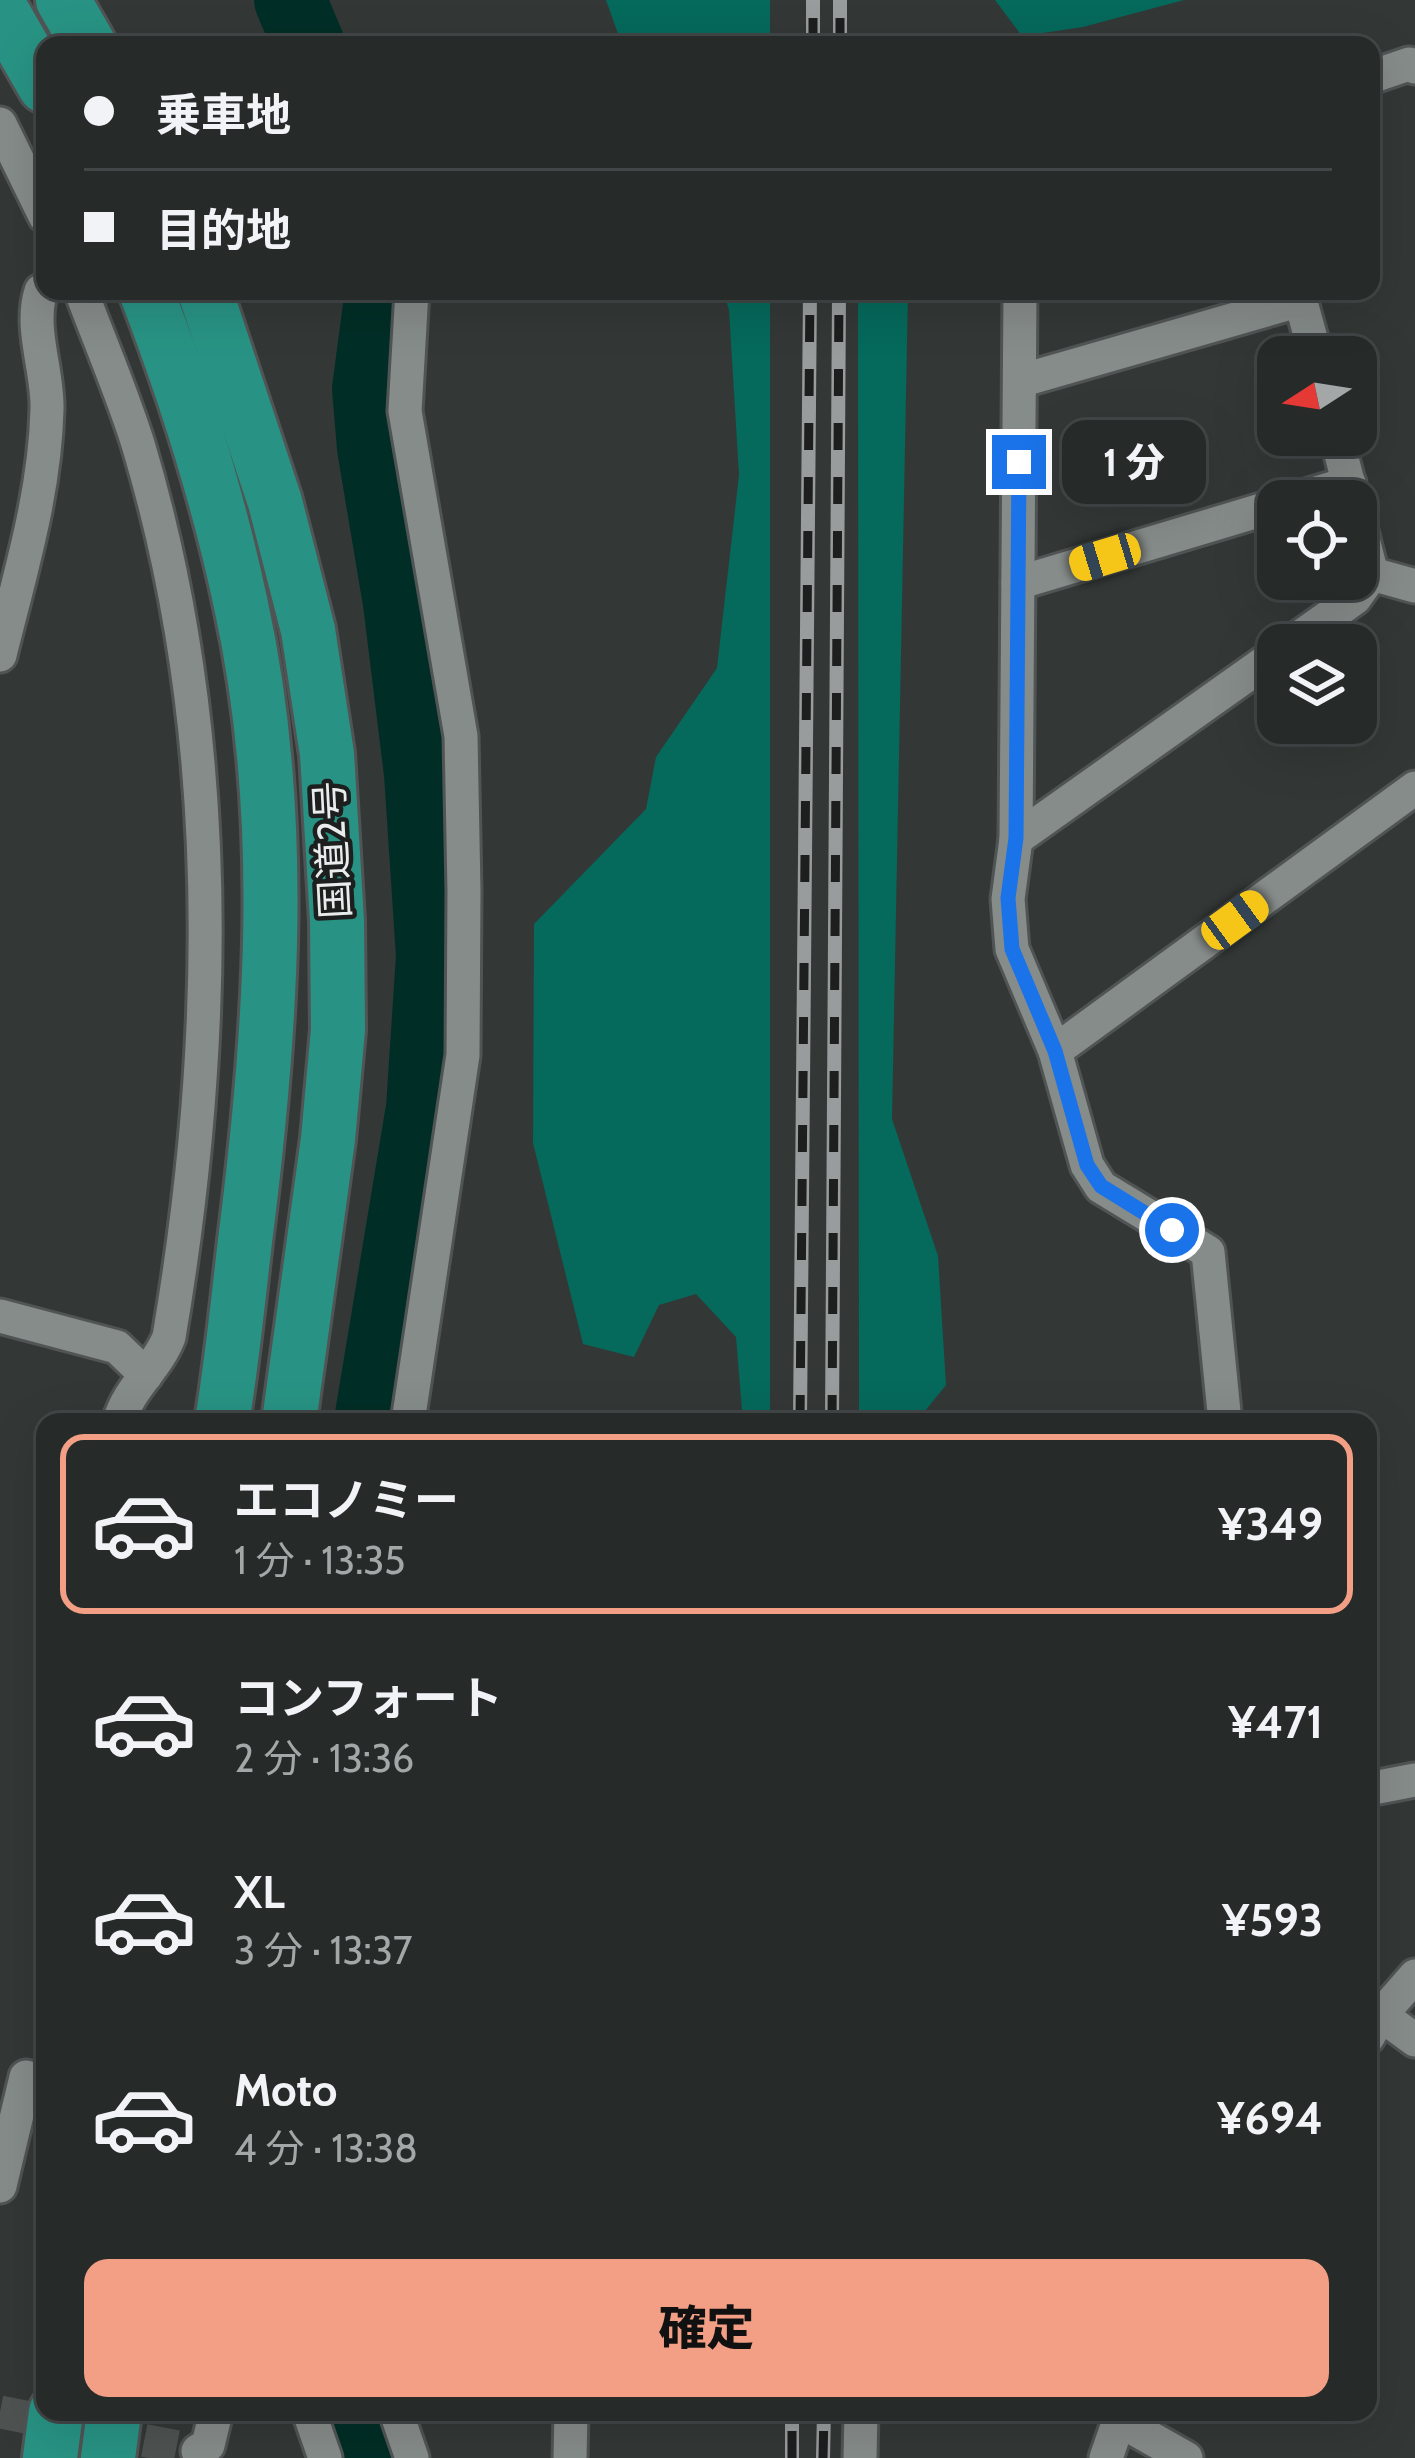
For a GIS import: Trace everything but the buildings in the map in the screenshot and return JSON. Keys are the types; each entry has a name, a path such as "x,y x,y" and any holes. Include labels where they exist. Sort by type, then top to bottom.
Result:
{"highway":[{"path":"63,0 84,36"},
{"path":"0,8 36,70"},
{"name":"国道2号","path":"149,300 194,417 242,608 267,802 271,937 265,1086 223,1413"},
{"name":"国道2号","path":"208,300 275,502 308,630 328,778 338,1030 290,1413"},
{"path":"50,2458 55,2421"},
{"path":"108,2458 113,2421"}],"street":[{"path":"1380,74 1409,64 1415,67"},
{"path":"0,124 36,198"},
{"path":"0,655 36,510 47,412 46,370 34,312 37,300"},
{"path":"83,300 138,444 178,611 198,761 207,917 200,1120 169,1336 123,1413"},
{"path":"409,1413 463,1055 464,914 461,736 406,411 412,300"},
{"path":"1020,300 1016,838 1008,898 1012,949 1055,1051 1087,1165 1101,1186 1208,1252 1225,1413"},
{"path":"1020,381 1284,300"},
{"path":"1301,300 1311,336"},
{"path":"1018,583 1257,511"},
{"path":"1377,575 1415,586"},
{"path":"1318,624 1351,600"},
{"path":"1016,838 1257,667"},
{"path":"1055,1051 1415,788"},
{"path":"0,1316 117,1348 146,1375"},
{"path":"1377,1787 1415,1780"},
{"path":"1377,2022 1415,1976"},
{"path":"1377,2027 1415,2040"},
{"path":"0,2186 24,2077"},
{"path":"198,2451 208,2445 214,2421"},
{"path":"313,2421 325,2458"},
{"path":"399,2421 412,2458"},
{"path":"570,2458 571,2421"},
{"path":"860,2458 861,2421"},
{"path":"1106,2458 1117,2421"},
{"path":"1128,2421 1186,2458"}],"green space":[{"path":"606,0 770,0 770,36 619,36"},
{"path":"995,0 1184,0 1083,27 1022,36"},
{"path":"726,300 770,300 770,1413 742,1413 736,1337 696,1294 659,1305 634,1357 583,1344 533,1143 534,924 646,809 656,757 717,668 739,475"},
{"path":"858,300 908,300 892,1119 938,1256 946,1385 923,1413 859,1413"}],"waterway":[{"path":"290,0 305,36"},
{"path":"371,1413 422,1108 432,956 420,774 368,389 380,300"},
{"path":"356,2421 369,2458"}],"tunnel":[{"path":"0,2412 36,2419"},
{"path":"46,2421 198,2451"}],"railway":[{"path":"813,0 813,36"},
{"path":"840,0 840,36"},
{"path":"800,1413 810,300"},
{"path":"832,1413 839,300"},
{"path":"792,2421 792,2458"},
{"path":"823,2458 824,2421"}],"route":[{"path":"1019,462 1016,838 1008,898 1012,949 1055,1051 1087,1165 1101,1186 1172,1230"}]}
